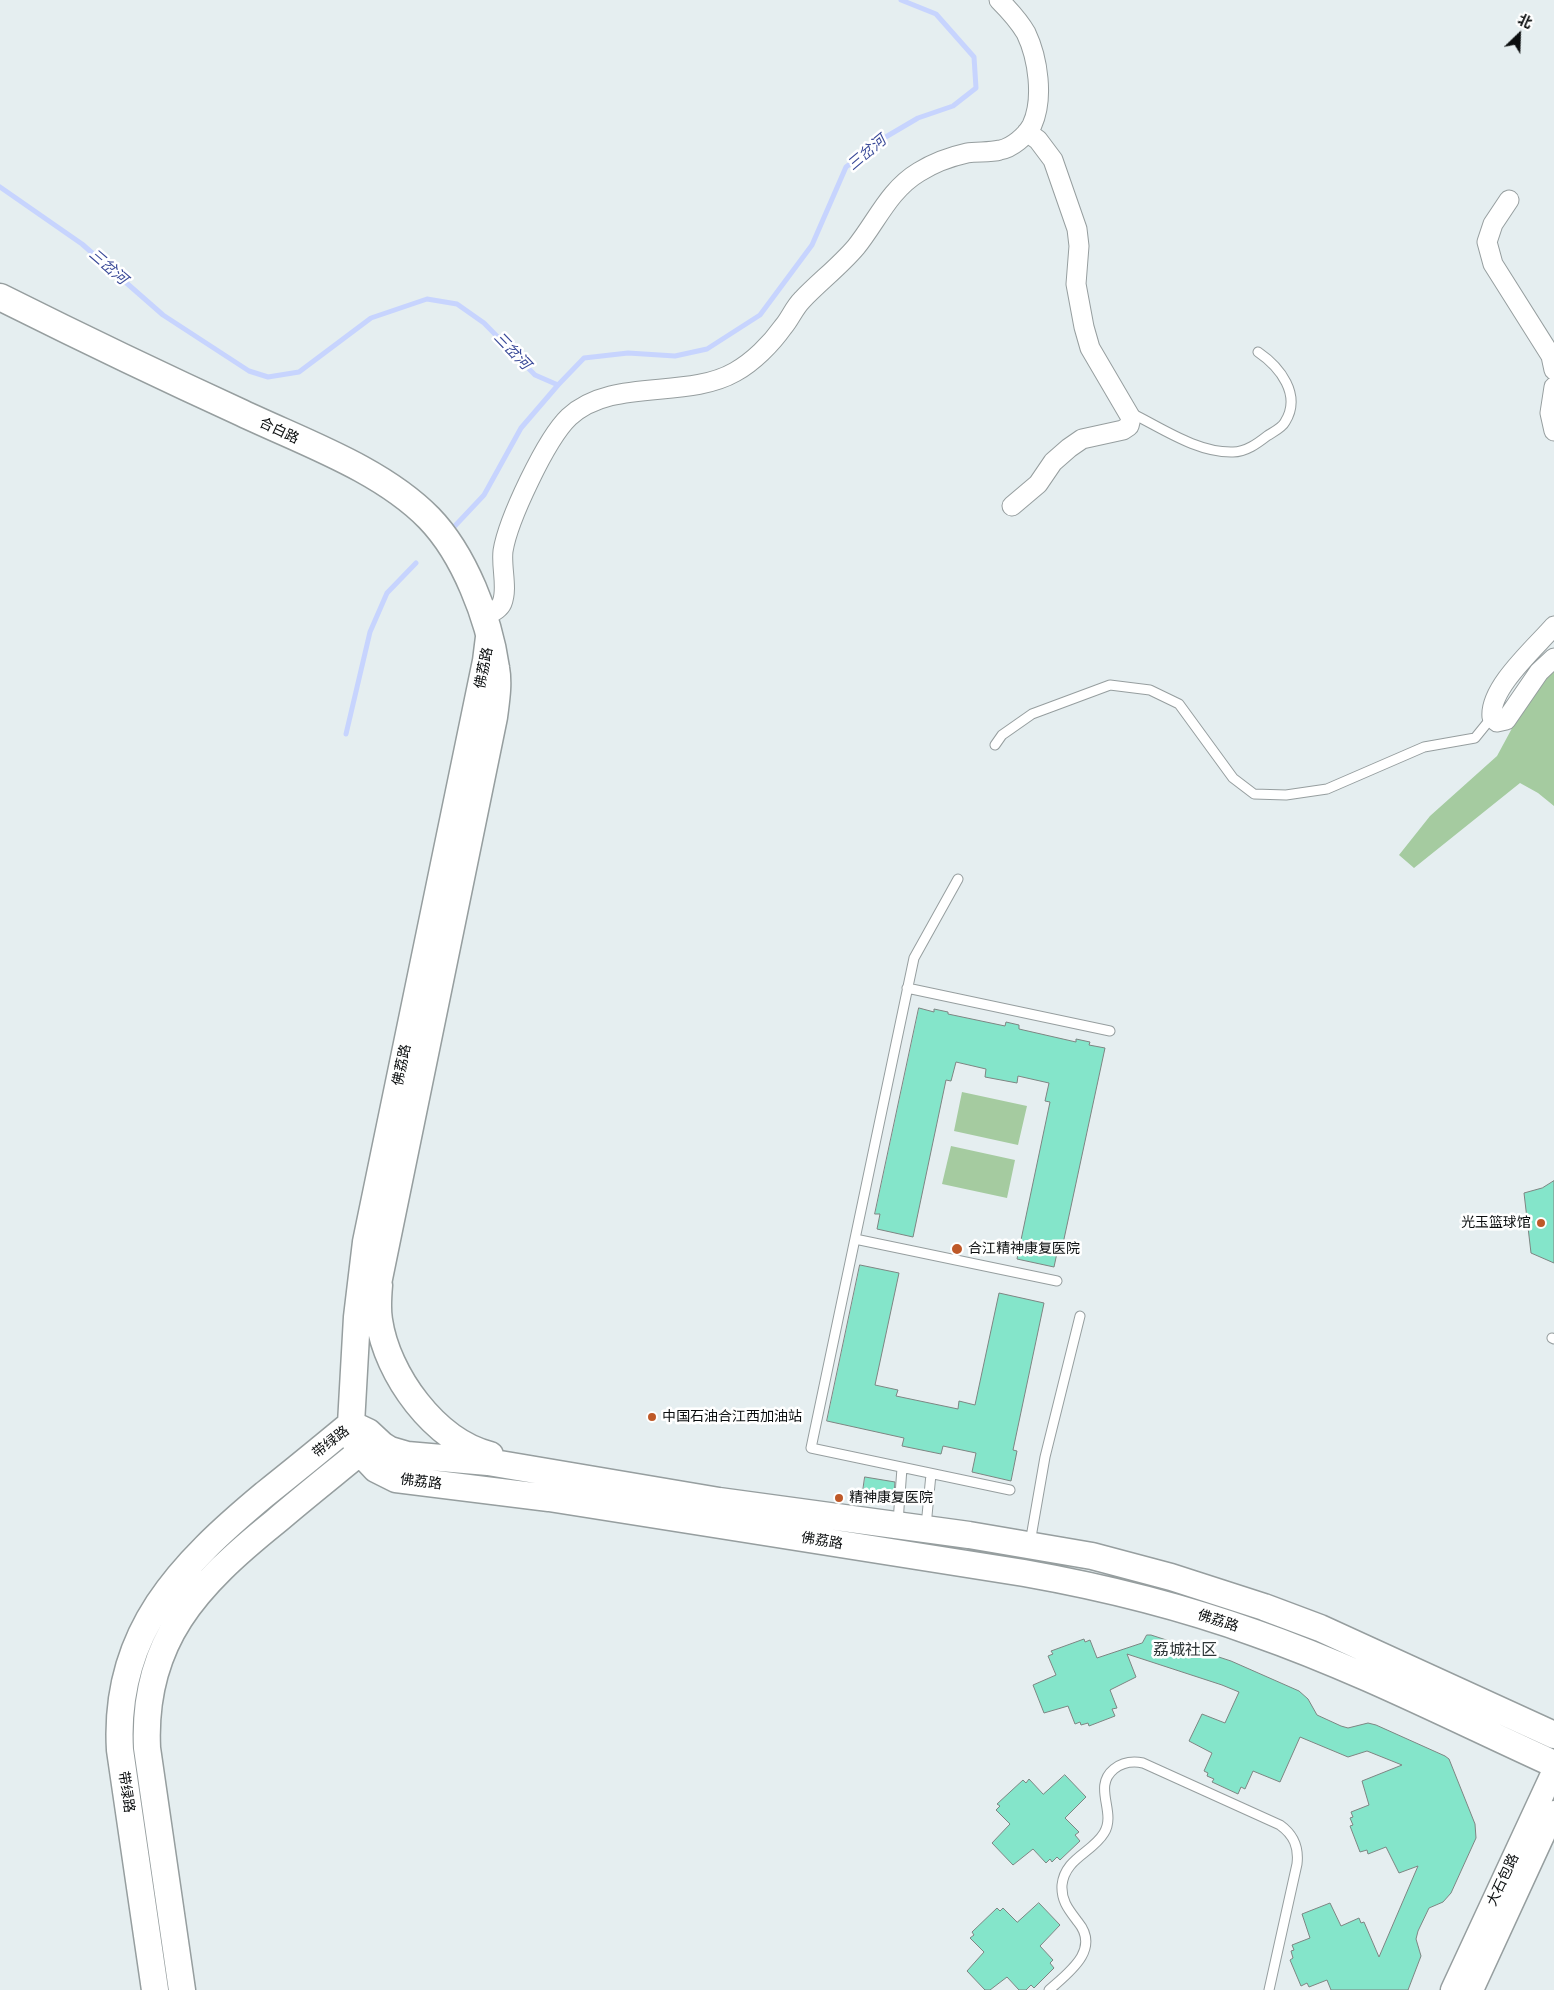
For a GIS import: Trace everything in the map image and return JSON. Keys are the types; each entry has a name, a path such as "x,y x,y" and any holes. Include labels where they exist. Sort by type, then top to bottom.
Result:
{"main road":[{"name":"合白路","path":"0,297 208,398 336,457 376,478 415,505 440,532 469,579 487,627"},
{"name":"佛荔路","path":"360,1436 373,1355 372,1327 379,1277 494,717 497,669 487,627"},
{"name":"佛荔路","path":"487,627 486,662 366,1242 357,1317 360,1436 376,1469 390,1477 406,1481 483,1488 1027,1559 1092,1556 1163,1574 1264,1607 1320,1628 1554,1735"},
{"path":"379,1277 379,1320 384,1342 395,1368 409,1392 429,1417 454,1439 483,1454 559,1473"},
{"name":"佛荔路","path":"360,1436 374,1439 390,1450 407,1455 488,1462 719,1501 926,1529 1027,1559 1086,1584 1164,1603 1255,1633 1368,1679 1554,1764"},
{"name":"带绿路","path":"155,1990 120,1743 122,1697 132,1656 156,1605 197,1554 232,1521 360,1436"},
{"name":"带绿路","path":"182,1990 147,1748 147,1713 151,1685 157,1664 179,1618 188,1604 218,1569 360,1436"}],"street":[{"path":"487,627 503,601 503,555 506,536 523,496 556,432 569,418 583,406 607,397 714,381 736,372 762,351 782,329 800,302 856,247 887,200 908,179 937,161 970,152 1001,150 1018,142 1027,132 1037,113 1039,94 1036,66 1026,34 1012,13 999,0"},
{"path":"1012,506 1038,484 1053,462 1082,439 1112,433 1129,426 1131,418 1090,348 1084,328 1076,284 1079,246 1077,229 1053,160 1038,140 1027,132"},
{"path":"1510,200 1493,224 1486,242 1493,264 1551,356 1554,370"},
{"path":"1554,387 1550,413 1554,431"},
{"path":"1554,626 1510,676 1498,693 1491,709 1492,717 1497,722 1506,720 1539,672 1554,658"},
{"name":"大石包路","path":"1452,1990 1554,1770"},
{"name":"大石包路","path":"1472,1990 1554,1812"}],"lane":[{"path":"1128,411 1206,449 1235,452 1254,446 1284,424 1292,408 1290,393 1282,375 1271,361 1258,352"},
{"path":"995,745 1002,735 1032,714 1110,685 1150,690 1180,704 1233,778 1254,794 1286,795 1327,789 1424,747 1475,738 1492,717"},
{"path":"958,879 914,958 811,1448 1010,1490"},
{"path":"907,988 1110,1031"},
{"path":"855,1239 1057,1282"},
{"path":"1027,1559 1045,1457 1080,1316"},
{"path":"898,1525 902,1468"},
{"path":"926,1529 931,1474"},
{"path":"1050,1990 1080,1960 1086,1945 1083,1930 1064,1902 1062,1893 1064,1876 1073,1860 1100,1838 1107,1827 1108,1812 1104,1790 1108,1776 1119,1766 1135,1762 1143,1763 1280,1825 1295,1840 1298,1856 1297,1864 1269,1990"}],"green space":[{"path":"1554,662 1554,806 1538,793 1520,783 1414,868 1399,855 1430,816 1497,756 1517,719"},
{"path":"962,1092 1027,1106 1018,1145 954,1131"},
{"path":"951,1146 1015,1160 1007,1198 942,1184"}],"building":[{"path":"919,1008 934,1012 934,1009 948,1012 948,1014 1005,1026 1006,1022 1019,1025 1019,1029 1076,1042 1076,1039 1090,1042 1089,1045 1105,1048 1061,1253 1057,1253 1054,1267 1017,1259 1050,1102 1045,1101 1049,1083 1018,1076 1017,1083 985,1077 986,1069 956,1062 951,1081 946,1080 913,1237 877,1229 880,1214 875,1214"},
{"name":"光玉篮球馆","path":"1554,1181 1554,1263 1531,1253 1524,1193 1542,1188"},
{"path":"860,1265 899,1273 875,1385 898,1390 896,1396 958,1409 959,1401 975,1405 999,1293 1044,1303 1013,1450 1017,1451 1011,1481 972,1472 976,1453 943,1446 941,1454 902,1446 904,1438 827,1421"},
{"path":"865,1477 895,1482 894,1496 863,1491"},
{"path":"1147,1635 1231,1661 1299,1691 1308,1699 1317,1715 1341,1726 1348,1728 1368,1723 1376,1725 1449,1759 1475,1824 1476,1838 1451,1893 1443,1902 1429,1908 1418,1931 1416,1939 1421,1956 1408,1990 1331,1990 1327,1980 1309,1987 1307,1983 1301,1986 1290,1960 1293,1958 1291,1951 1294,1950 1292,1945 1310,1938 1302,1914 1330,1903 1341,1926 1359,1918 1361,1923 1364,1922 1379,1957 1418,1866 1399,1873 1386,1847 1368,1854 1367,1850 1360,1852 1350,1826 1353,1825 1350,1818 1353,1817 1351,1812 1369,1805 1362,1781 1402,1765 1367,1751 1348,1757 1300,1737 1280,1782 1253,1771 1245,1789 1241,1787 1238,1794 1212,1782 1214,1779 1207,1776 1208,1773 1204,1771 1212,1753 1189,1741 1202,1714 1225,1723 1239,1692 1127,1654 1136,1677 1110,1690 1117,1708 1112,1709 1115,1716 1089,1726 1088,1723 1081,1725 1080,1722 1075,1724 1068,1706 1044,1713 1033,1685 1056,1675 1048,1656 1053,1654 1051,1651 1084,1639 1085,1642 1090,1640 1097,1658 1142,1643"},
{"path":"1065,1775 1086,1797 1065,1818 1079,1832 1075,1835 1080,1841 1060,1860 1057,1857 1052,1862 1050,1859 1046,1863 1033,1849 1013,1865 992,1843 1010,1824 996,1810 1000,1806 997,1804 1023,1780 1026,1783 1029,1779 1043,1794"},
{"path":"1039,1903 1060,1925 1040,1946 1053,1960 1050,1963 1054,1968 1034,1988 1031,1985 1026,1990 1019,1990 1007,1977 990,1990 985,1990 967,1971 984,1952 970,1938 974,1935 972,1932 997,1908 1000,1911 1003,1908 1017,1922"}],"waterway":[{"name":"三岔河","path":"0,187 82,244 163,315 249,371 268,377 299,372 371,318 427,299 457,304 484,323 535,375 558,385 584,358 628,353 675,356 707,349 760,315 812,245 846,167 884,138 918,118 953,106 976,88 974,57 936,14 901,0"},
{"path":"452,529 484,495 521,428 558,385"},
{"path":"346,734 370,632 387,593 416,563"}],"place":[{"name":"光玉篮球馆","path":"1541,1223"},
{"name":"合江精神康复医院","path":"957,1249"},
{"name":"中国石油合江西加油站","path":"652,1417"},
{"name":"精神康复医院","path":"839,1498"}],"district":[{"name":"荔城社区","path":"1185,1650"}]}
